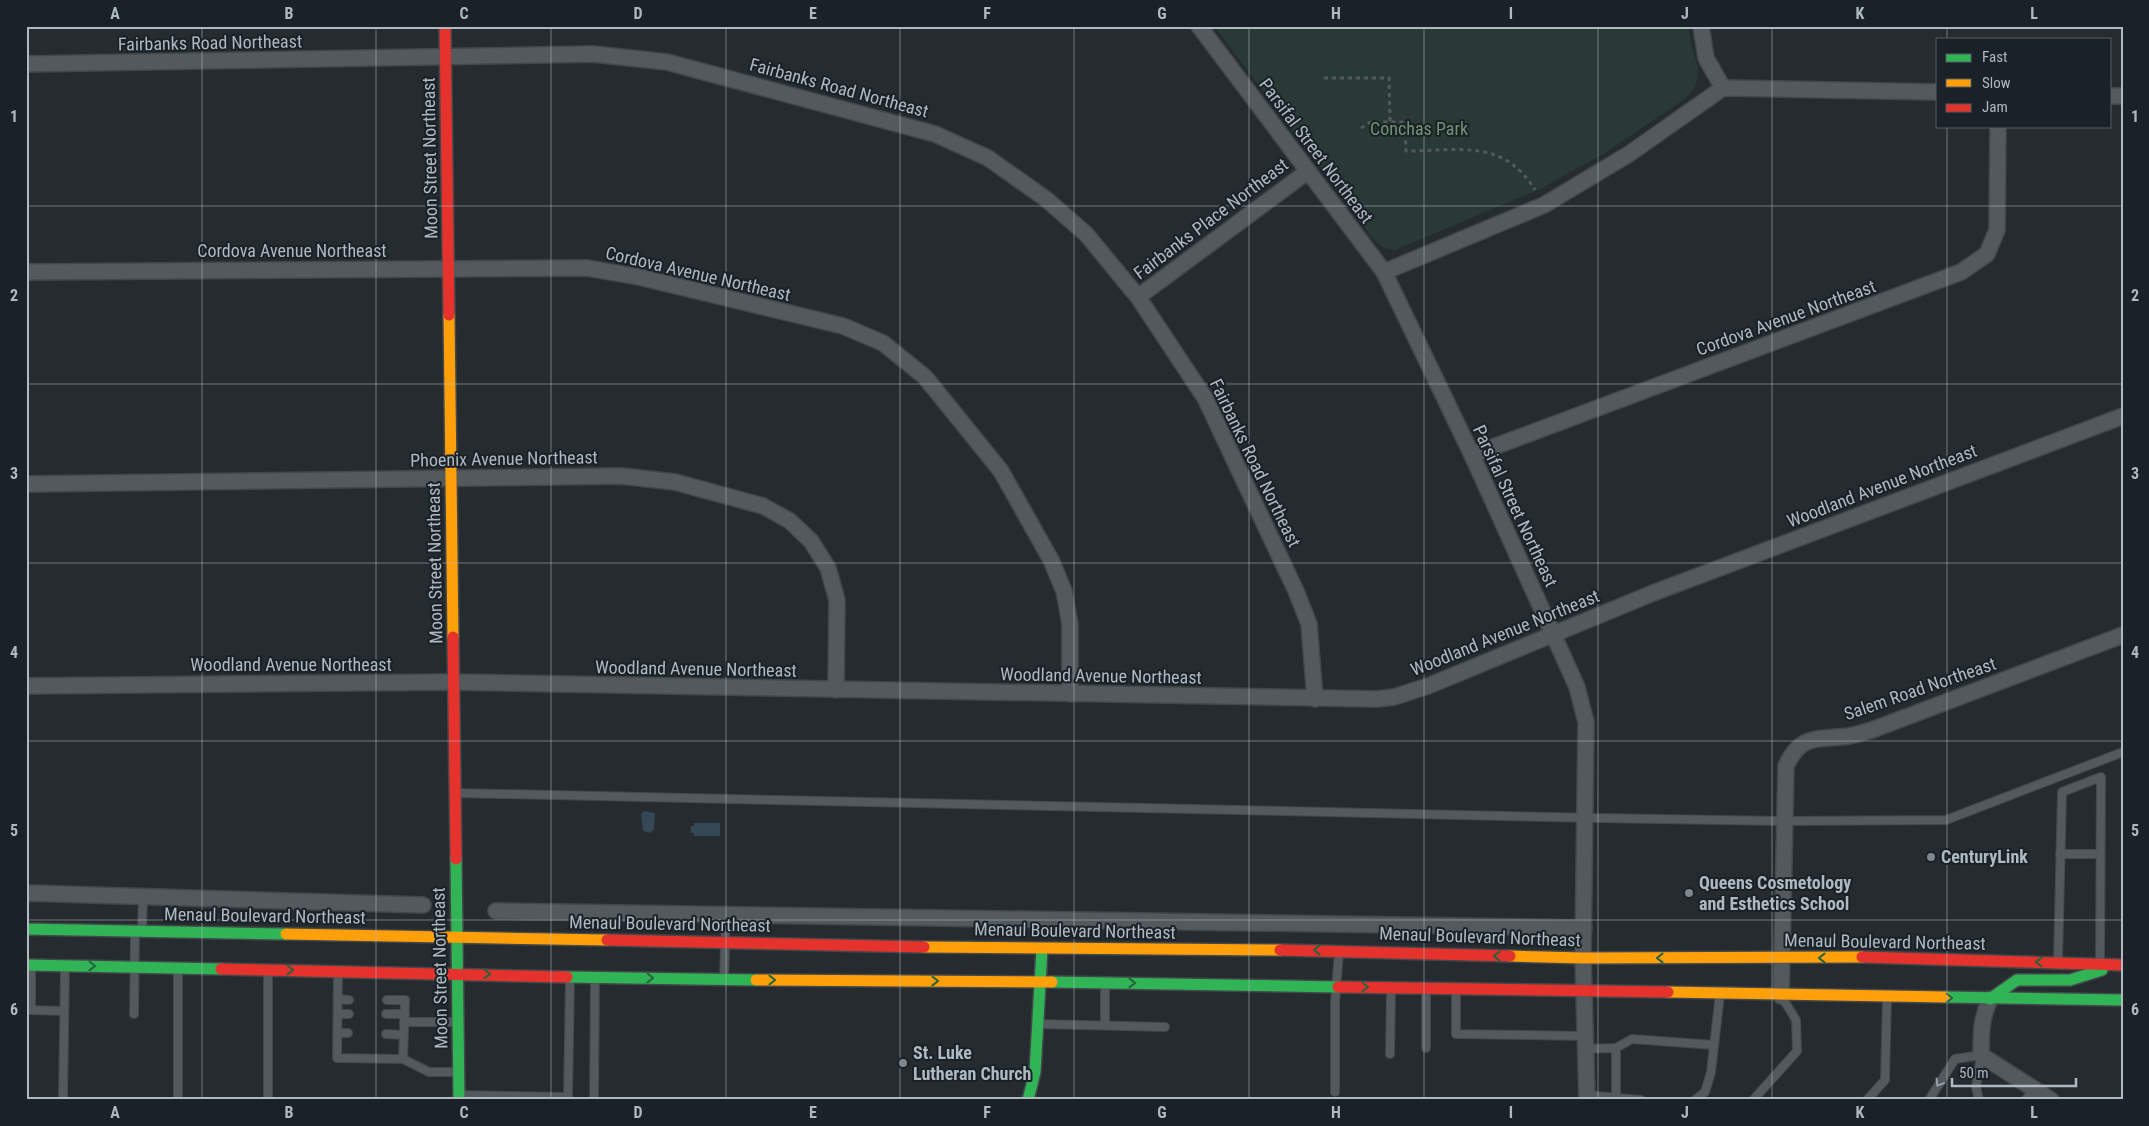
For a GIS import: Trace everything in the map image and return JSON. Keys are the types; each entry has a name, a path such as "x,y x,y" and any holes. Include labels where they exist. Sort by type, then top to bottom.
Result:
{"main road":[{"name":"Moon Street Northeast","path":"445,26 459,1097"},
{"name":"Menaul Boulevard Northeast","path":"26,929 726,943 1339,950 1583,958 1889,957 2120,965"},
{"path":"1028,1100 1035,1072 1038,982 1042,948"},
{"path":"29,965 724,980 1335,986 1584,990 1781,996 2123,1000"},
{"path":"1990,998 2017,980 2070,980 2120,965"}],"street":[{"name":"Parsifal Street Northeast","path":"1199,26 1384,272 1472,455 1577,687 1586,722 1583,958 1587,1097"},
{"path":"1701,26 1706,58 1723,88"},
{"name":"Fairbanks Road Northeast","path":"26,64 593,54 667,62 935,134 988,158 1046,199 1086,234 1138,298 1205,398 1296,591 1309,624 1315,699"},
{"path":"1384,272 1544,205 1629,154 1723,88 1936,92"},
{"name":"Cordova Avenue Northeast","path":"1472,455 1961,272 1987,254 1996,230 1998,128"},
{"name":"Fairbanks Place Northeast","path":"1138,298 1307,172"},
{"name":"Cordova Avenue Northeast","path":"26,272 587,268 639,277 843,326 883,343 925,377 1001,471 1051,560 1064,591 1070,624 1070,694"},
{"name":"Woodland Avenue Northeast","path":"26,686 454,682 1315,699 1394,697 1428,686 1653,593 2123,416"},
{"name":"Phoenix Avenue Northeast","path":"26,484 621,476 675,482 763,506 790,521 811,541 828,568 837,600 836,690"},
{"name":"Salem Road Northeast","path":"1781,996 1786,766 1792,753 1806,741 1817,738 1850,736 1872,730 2123,635"},
{"path":"26,894 423,905"},
{"path":"496,911 1584,928"},
{"path":"1990,998 1984,1012 1981,1030 1981,1055 2030,1095 2051,1100"}],"lane":[{"path":"455,793 1586,818 1785,821 1946,820 2123,752"},
{"path":"2058,963 2062,792 2101,777 2100,965"},
{"path":"2060,854 2100,854"},
{"path":"134,1014 134,967 143,897"},
{"path":"724,980 726,915"},
{"path":"1335,1092 1335,986 1339,950"},
{"path":"29,965 29,1010 64,1011"},
{"path":"63,1100 65,965"},
{"path":"178,968 178,1100"},
{"path":"268,969 268,1100"},
{"path":"338,971 338,1058 403,1059 429,1072 459,1072"},
{"path":"459,1097 568,1097 570,976"},
{"path":"594,1100 595,976"},
{"path":"1105,1026 1106,983"},
{"path":"1390,1054 1391,987"},
{"path":"1426,988 1426,1048"},
{"path":"1456,988 1456,1034 1586,1042 1616,1048 1632,1040 1714,1045"},
{"path":"1694,1100 1705,1092 1714,1045 1720,994"},
{"path":"1753,1100 1797,1051 1796,1020 1781,996"},
{"path":"1867,1100 1885,1080 1887,997"},
{"path":"338,999 349,1000"},
{"path":"387,1000 405,1000 403,1059"},
{"path":"338,1014 348,1014"},
{"path":"386,1014 404,1018 458,1022"},
{"path":"1037,1024 1165,1026"},
{"path":"338,1033 348,1033"},
{"path":"386,1034 404,1034"},
{"path":"1616,1048 1616,1097"},
{"path":"1929,1100 1955,1059 1981,1055 1976,1087 1979,1100"},
{"path":"1587,1097 1616,1097 1641,1100"}],"path":[{"path":"1324,78 1389,78 1390,122"},
{"path":"1361,128 1371,122 1405,122 1406,151 1491,153 1517,167 1535,190"}],"green space":[{"name":"Conchas Park","path":"1214,26 1689,26 1698,72 1697,80 1686,98 1605,153 1540,189 1395,250 1383,248 1374,240"}],"water":[{"path":"644,811 655,813 654,829 650,833 643,831 641,814"},
{"path":"694,823 720,823 720,836 694,836 694,833 691,833 691,826 694,826"}],"traffic: fast":[{"path":"456,859 459,1100"},
{"path":"26,929 286,934"},
{"path":"1028,1100 1035,1072 1042,949"},
{"path":"26,965 221,969"},
{"path":"1990,999 2017,980 2070,980 2102,970"},
{"path":"567,977 756,980"},
{"path":"1052,982 1338,987"},
{"path":"1945,997 2123,1000"}],"traffic: slow":[{"path":"449,315 453,637"},
{"path":"286,934 607,940"},
{"path":"924,947 1280,950"},
{"path":"1510,956 1583,958 1862,957"},
{"path":"756,980 1052,982"},
{"path":"1668,992 1945,997"}],"traffic: jam":[{"path":"445,26 449,315"},
{"path":"453,637 456,859"},
{"path":"607,940 924,947"},
{"path":"1280,950 1510,956"},
{"path":"1862,957 2123,965"},
{"path":"221,969 567,977"},
{"path":"1338,987 1668,992"}],"place":[{"name":"CenturyLink","path":"1931,857"},
{"name":"Queens Cosmetology and Esthetics School","path":"1689,893"},
{"name":"St. Luke Lutheran Church","path":"903,1063"}]}
